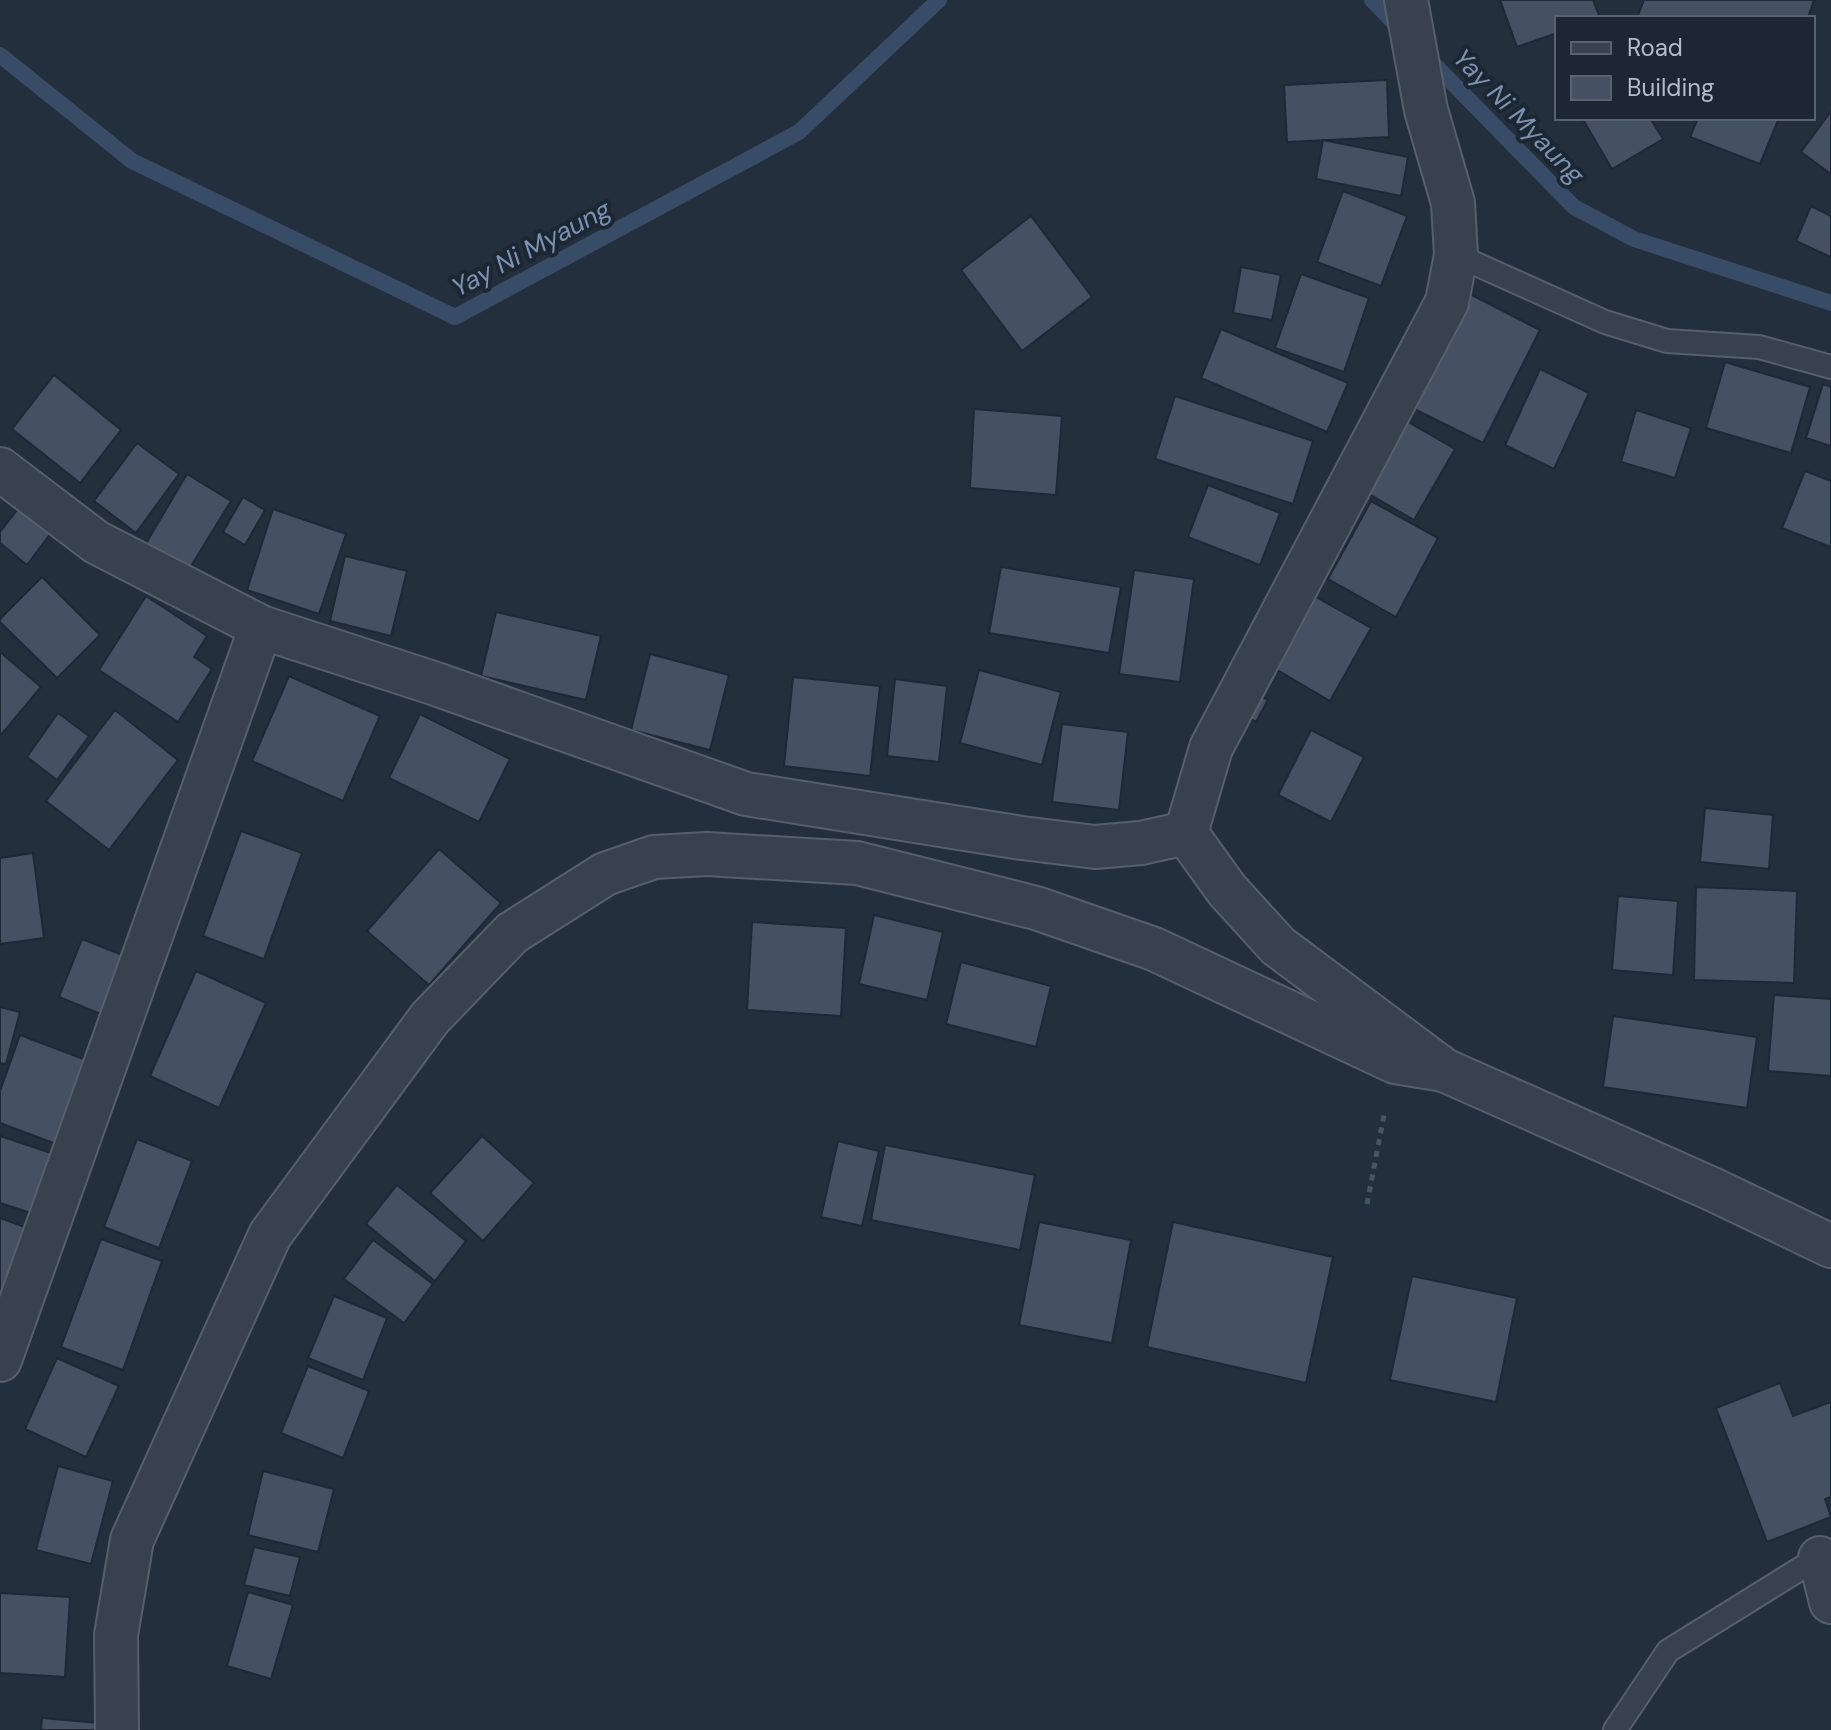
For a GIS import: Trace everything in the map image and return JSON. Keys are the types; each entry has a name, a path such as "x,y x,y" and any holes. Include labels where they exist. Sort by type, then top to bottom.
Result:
{"street":[{"path":"1186,833 1211,748 1447,302 1456,255 1453,203 1426,110 1406,0"},
{"path":"0,469 96,542 261,627 436,684 746,794 1095,847 1141,843 1186,833"},
{"path":"5,1334 261,627"},
{"path":"1186,833 1227,890 1278,946 1444,1070 1712,1189 1831,1246"},
{"path":"117,1730 116,1635 132,1540 270,1235 430,1018 512,933 605,874 654,857 707,854 857,863 1036,908 1154,949 1395,1062 1444,1070"},
{"path":"1826,1553 1831,1602"}],"lane":[{"path":"1456,255 1605,322 1667,341 1759,347 1831,367"},
{"path":"1615,1730 1668,1651 1826,1553"}],"path":[{"path":"1367,1204 1395,1062"}],"building":[{"path":"1500,0 1593,0 1599,16 1555,16 1555,34 1517,47"},
{"path":"1644,0 1814,0 1809,16 1638,16"},
{"path":"1387,80 1389,137 1287,142 1284,85"},
{"path":"1831,111 1831,174 1801,152"},
{"path":"1583,120 1651,120 1663,139 1612,169"},
{"path":"1697,120 1778,120 1760,164 1690,137"},
{"path":"1323,140 1408,157 1401,196 1316,179"},
{"path":"1343,191 1407,216 1381,286 1317,262"},
{"path":"1811,206 1831,216 1831,257 1796,241"},
{"path":"1031,216 1092,297 1022,351 961,270"},
{"path":"1241,267 1281,275 1272,320 1233,313"},
{"path":"1301,274 1369,298 1344,372 1275,348"},
{"path":"1466,292 1540,330 1483,443 1408,406"},
{"path":"1221,329 1348,383 1327,432 1201,378"},
{"path":"1725,362 1810,387 1791,453 1706,428"},
{"path":"1540,369 1589,393 1554,469 1505,445"},
{"path":"54,375 121,430 80,483 12,429"},
{"path":"1823,384 1831,387 1831,446 1806,438"},
{"path":"1175,396 1313,441 1293,504 1155,459"},
{"path":"974,409 1062,416 1056,495 970,488"},
{"path":"1636,410 1691,428 1675,478 1621,462"},
{"path":"1403,419 1455,449 1414,520 1362,490"},
{"path":"137,443 179,474 136,533 94,501"},
{"path":"1805,471 1831,481 1831,547 1782,528"},
{"path":"187,474 231,501 188,571 145,545"},
{"path":"1208,485 1280,513 1260,565 1188,537"},
{"path":"243,497 265,510 245,545 223,532"},
{"path":"1371,501 1438,538 1396,617 1328,579"},
{"path":"18,509 50,534 27,565 0,543 0,532"},
{"path":"273,509 346,534 319,614 247,590"},
{"path":"345,556 407,571 391,636 330,621"},
{"path":"1001,567 1121,587 1109,653 989,633"},
{"path":"1134,570 1194,579 1180,682 1119,674"},
{"path":"42,577 100,635 57,678 0,622"},
{"path":"146,596 207,636 194,657 212,669 178,722 99,670"},
{"path":"1314,596 1371,628 1330,701 1274,668"},
{"path":"496,612 601,636 586,700 481,676"},
{"path":"0,652 41,687 0,736"},
{"path":"650,654 729,675 710,750 631,730"},
{"path":"979,670 1061,692 1042,765 960,743"},
{"path":"289,676 380,716 343,801 252,761"},
{"path":"793,677 880,686 870,776 784,766"},
{"path":"895,679 947,686 939,762 887,756"},
{"path":"1248,689 1268,700 1256,722 1236,711"},
{"path":"115,710 178,760 109,850 46,801"},
{"path":"58,713 89,736 57,780 27,757"},
{"path":"420,714 510,759 479,822 389,778"},
{"path":"1062,724 1128,732 1119,810 1052,802"},
{"path":"1311,730 1364,757 1331,822 1278,795"},
{"path":"1705,808 1773,815 1769,869 1700,862"},
{"path":"241,831 302,853 264,959 203,936"},
{"path":"439,849 501,903 429,985 367,931"},
{"path":"33,853 44,938 0,944 0,858"},
{"path":"1696,887 1797,891 1794,983 1694,980"},
{"path":"1618,896 1678,901 1673,975 1612,970"},
{"path":"874,915 943,932 927,1000 859,984"},
{"path":"752,922 846,928 841,1016 747,1010"},
{"path":"82,939 127,957 103,1015 59,997"},
{"path":"961,962 1051,986 1036,1047 946,1024"},
{"path":"196,971 266,1003 219,1108 150,1076"},
{"path":"1774,995 1831,999 1831,1076 1768,1071"},
{"path":"0,1007 20,1012 6,1064 0,1063"},
{"path":"1613,1016 1757,1037 1747,1108 1603,1087"},
{"path":"20,1035 89,1061 59,1145 0,1123 0,1091"},
{"path":"0,1136 60,1156 40,1216 0,1203"},
{"path":"482,1136 534,1183 483,1241 430,1193"},
{"path":"137,1139 192,1161 159,1248 104,1227"},
{"path":"838,1141 879,1151 862,1226 821,1217"},
{"path":"885,1145 1035,1175 1020,1250 871,1220"},
{"path":"397,1185 466,1241 435,1281 366,1224"},
{"path":"0,1218 33,1230 0,1312"},
{"path":"1039,1222 1131,1240 1112,1343 1019,1325"},
{"path":"1173,1222 1333,1257 1306,1383 1147,1347"},
{"path":"101,1239 162,1261 123,1370 61,1347"},
{"path":"373,1240 433,1284 404,1323 344,1279"},
{"path":"1412,1276 1517,1298 1496,1402 1390,1380"},
{"path":"334,1296 387,1318 363,1380 308,1358"},
{"path":"57,1358 119,1386 86,1457 25,1429"},
{"path":"308,1366 369,1391 343,1458 281,1433"},
{"path":"1780,1383 1793,1416 1831,1402 1831,1497 1825,1499 1831,1517 1767,1542 1716,1408"},
{"path":"58,1466 113,1481 91,1564 36,1550"},
{"path":"263,1471 334,1489 318,1552 248,1535"},
{"path":"254,1547 300,1557 290,1596 244,1585"},
{"path":"248,1592 293,1605 271,1679 227,1666"},
{"path":"0,1593 70,1597 65,1677 0,1673"},
{"path":"42,1718 99,1723 98,1730 41,1730"}],"waterway":[{"name":"Yay Ni Myaung","path":"0,55 132,161 455,317 799,132 939,0"},
{"name":"Yay Ni Myaung","path":"1372,0 1402,31"},
{"name":"Yay Ni Myaung","path":"1426,56 1574,207 1634,239 1831,303"}]}
